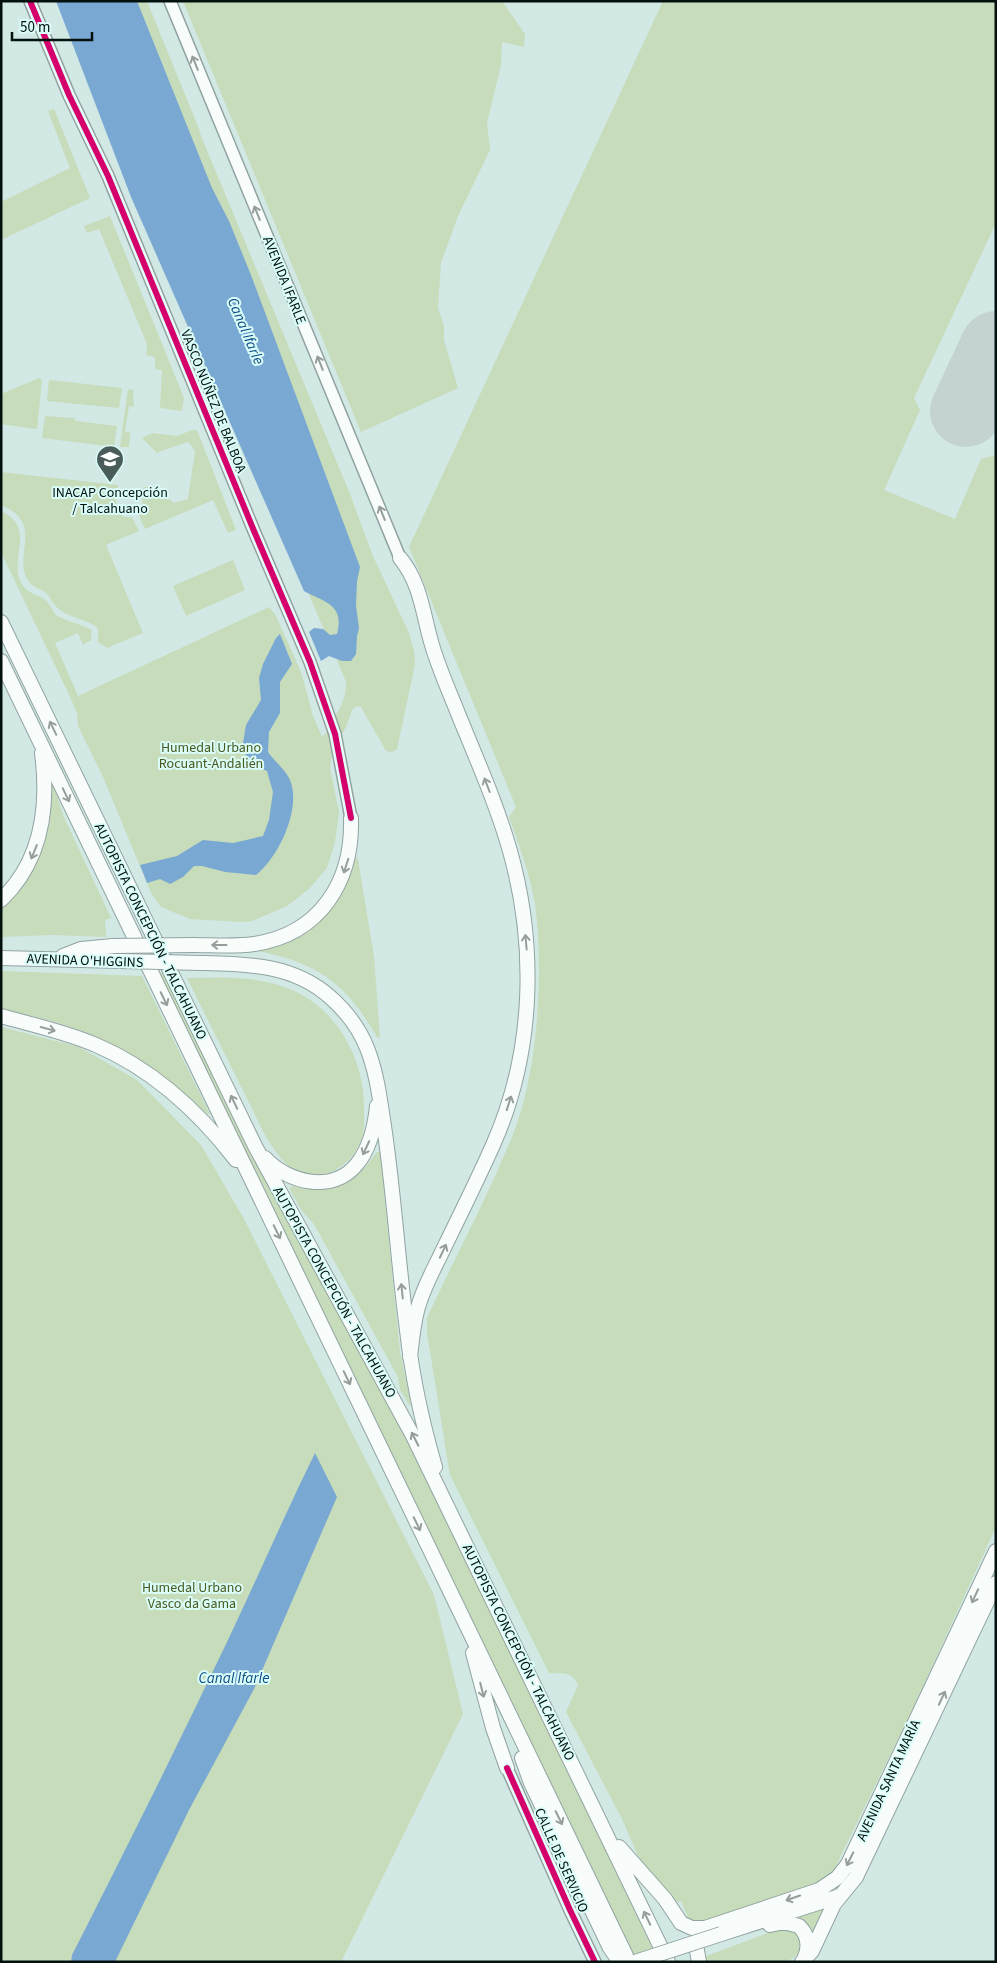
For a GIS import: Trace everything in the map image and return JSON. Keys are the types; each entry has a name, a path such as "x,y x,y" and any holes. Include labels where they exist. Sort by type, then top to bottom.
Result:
{"main road":[{"path":"400,558 410,571 416,584 437,661 488,789 509,849 522,908 527,965 524,1038 511,1097 493,1146 422,1295 414,1324 410,1357"},
{"name":"AUTOPISTA CONCEPCIÓN - TALCAHUANO","path":"1,622 255,1146 358,1333 444,1499 668,1962"},
{"name":"AUTOPISTA CONCEPCIÓN - TALCAHUANO","path":"1,661 628,1962"},
{"path":"1,900 24,872 34,852 41,830 45,788 43,762 37,736"},
{"path":"57,959 81,949 113,946 241,945 286,935 310,920 328,901 343,876 350,854 352,818"},
{"name":"AVENIDA O'HIGGINS","path":"1,958 266,966 294,975 320,989 346,1013 361,1034 371,1058 377,1083"},
{"path":"1,1016 75,1036 116,1054 146,1072 174,1094 210,1129 256,1188"},
{"path":"377,1083 387,1151 410,1357 424,1423 444,1499"},
{"path":"255,1146 276,1167 299,1180 322,1182 346,1174 359,1162 370,1139 376,1115 377,1083"},
{"name":"AVENIDA SANTA MARÍA","path":"705,1928 819,1890 832,1883 843,1872 996,1551"},
{"name":"AVENIDA SANTA MARÍA","path":"802,1962 812,1952 832,1907 856,1877 996,1583"},
{"path":"466,1626 488,1712 507,1768"},
{"path":"500,1695 531,1783 562,1848 610,1948 617,1958 628,1962"},
{"path":"597,1813 623,1854 659,1892 677,1919 692,1928 705,1928"},
{"path":"660,1962 722,1937 840,1896"},
{"path":"634,1962 778,1923 794,1924 804,1932 808,1943 807,1952 802,1962"},
{"path":"699,1962 696,1945 705,1928"}],"street":[{"name":"VASCO NÚÑEZ DE BALBOA","path":"30,1 70,95 108,176 310,662 335,734 352,818"},
{"name":"AVENIDA IFARLE","path":"170,1 400,558"},
{"name":"CALLE DE SERVICIO","path":"507,1768 595,1962"}],"green space":[{"name":"Humedal Urbano Rocuant-Andalién","path":"56,1 147,1 350,494 372,554 409,633 414,651 415,665 397,749 392,752 386,751 361,707 357,706 352,710 346,727 332,754 330,768 339,812 335,842 327,868 309,889 287,906 252,921 190,919 161,907 152,895 103,777 78,726 77,713 71,699 1,552 1,511 12,518 18,526 20,544 18,574 24,587 44,599 59,617 92,630 91,640 83,645 78,633 55,643 78,696 269,607 276,616 301,672 313,716 322,737 340,707 345,693 345,679"},
{"path":"183,1 502,1 525,34 524,47 502,42 501,65 487,123 490,150 458,216 441,263 438,308 444,326 444,340 458,388 361,432"},
{"path":"663,1 996,1 996,223 914,398 920,410 884,490 955,519 981,459 996,455 996,1527 913,1708 830,1878 692,1927 681,1901 672,1903 642,1865 622,1819 566,1712 578,1685 569,1675 549,1673 450,1475 427,1333 427,1318 496,1174 520,1116 528,1084 536,1033 539,953 533,893 509,817 516,807 409,547"},
{"path":"54,109 90,198 1,240 1,202 70,168 48,111"},
{"path":"110,216 184,398 182,411 160,408 162,370 155,369 155,357 146,355 147,344 99,229 87,233 84,226"},
{"path":"39,378 42,380 37,429 1,424 1,394"},
{"path":"49,380 122,388 119,408 47,401"},
{"path":"128,389 133,390 134,407 129,406 125,431 130,433 129,447 120,447"},
{"path":"45,416 75,418 75,421 117,426 114,447 42,438"},
{"path":"197,430 236,530 228,533 213,500 145,529 138,513 142,508 143,487 152,487 153,492 156,492 156,489 174,503 188,499 195,451 188,442 158,452 158,454 142,438 152,433 177,436"},
{"path":"1,472 118,485 116,502 118,512 126,517 132,517 139,531 106,545 143,633 107,648 98,642 98,628 60,610 45,592 29,582 24,572 23,562 25,531 22,521 14,512 1,505"},
{"path":"233,560 245,590 186,616 173,586"},
{"path":"51,786 54,786 63,815 111,918 105,920 106,937 52,935 1,937 1,909 27,879 40,856 48,831"},
{"path":"356,857 358,859 374,957 380,1038 377,1037 353,1001 327,977 294,961 253,950 272,945 345,885"},
{"path":"1,971 142,976 210,1114 207,1114 162,1076 112,1045 67,1026 1,1009"},
{"path":"160,973 165,973 257,1164 377,1380 419,1463 659,1962 636,1962 305,1275 180,1021"},
{"path":"187,978 241,978 279,985 309,999 336,1024 354,1056 363,1092 364,1130 361,1140 350,1159 332,1172 312,1176 291,1168 281,1158 267,1139"},
{"name":"Humedal Urbano Vasco da Gama","path":"1,1027 79,1047 137,1080 201,1145 244,1219 434,1595 463,1714 341,1962 1,1962"},
{"path":"377,1152 380,1152 400,1352 410,1406 400,1390 398,1377 314,1224 302,1211 289,1188 293,1186 321,1189 342,1186 351,1181"},
{"path":"829,1903 813,1940 798,1919 792,1916"},
{"path":"781,1928 794,1929 800,1944 800,1948 795,1956 785,1962 702,1962 701,1958"}],"water":[{"path":"56,1 137,1 212,188 229,221 251,275 360,567 357,581 356,606 359,628 356,654 351,661 342,661 329,656 321,661 309,632 314,628 323,629 330,635 337,634 338,616 331,605 304,591 131,197"},
{"path":"280,634 292,664 280,682 280,713 269,732 268,752 290,780 293,792 293,805 286,832 280,845 256,875 194,866 183,877 170,884 160,879 147,883 140,865 177,856 203,840 233,843 263,836 269,820 273,792 267,771 254,766 242,749 246,725 261,700 259,678 263,664 276,638"},
{"name":"Canal Ifarle","path":"315,1453 337,1497 254,1689 189,1810 115,1962 71,1962 72,1955 151,1799"}],"runway":[{"path":"966,411 996,347"}],"cycle path":[{"path":"30,1 69,95 108,176 310,662 335,734 351,818"},
{"path":"507,1768 595,1962"}],"place":[{"name":"INACAP Concepción / Talcahuano","path":"110,483"}]}
